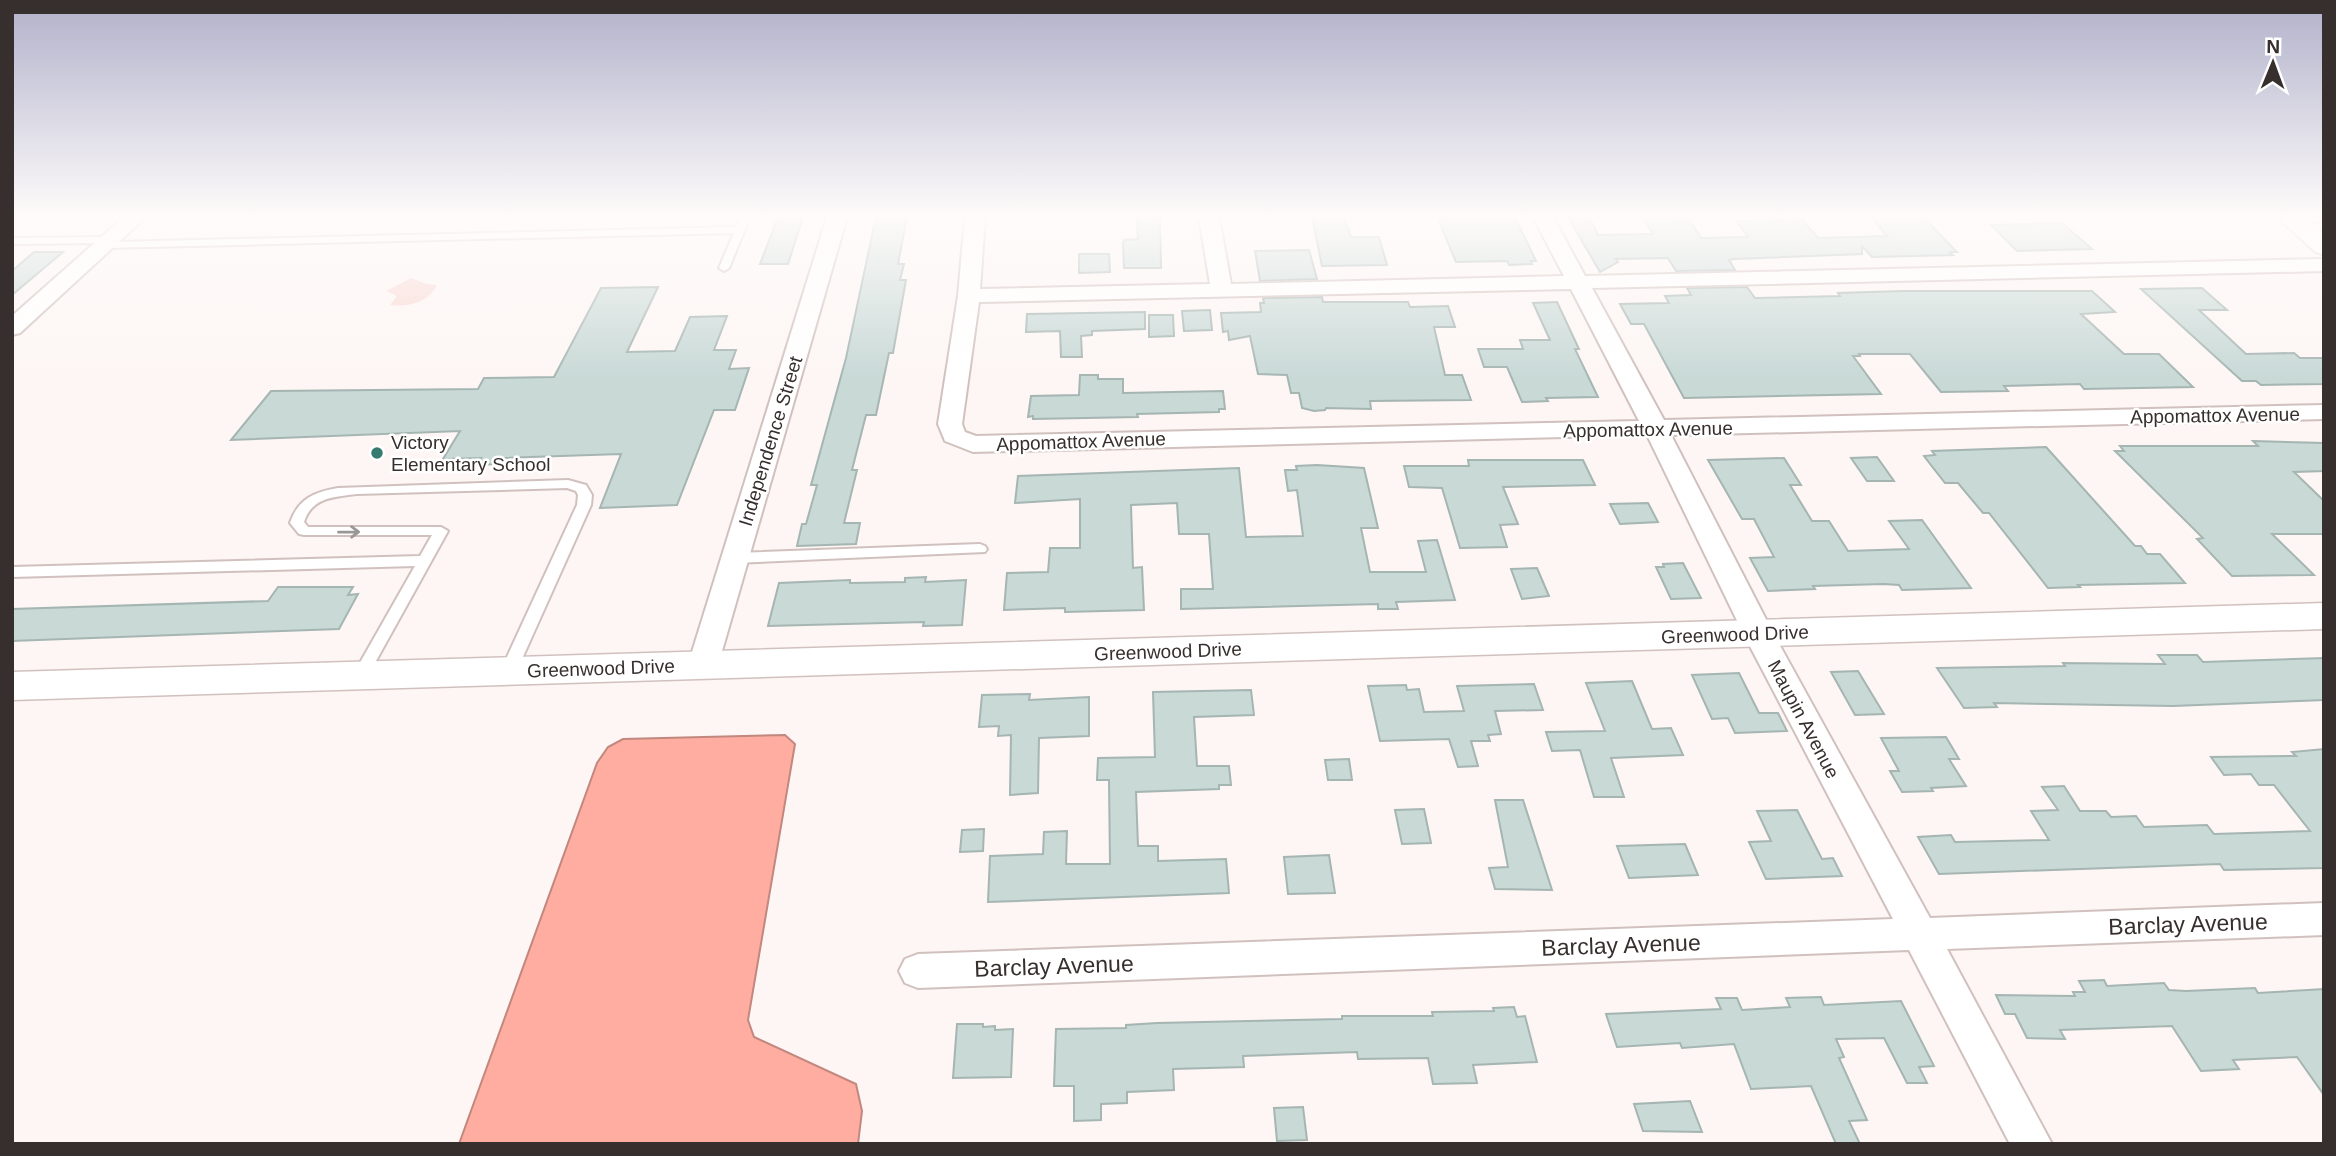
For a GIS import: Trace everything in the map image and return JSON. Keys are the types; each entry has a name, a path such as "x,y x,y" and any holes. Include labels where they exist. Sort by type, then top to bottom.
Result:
{"street":[{"path":"12,328 76,271"},
{"name":"Independence Street","path":"702,665 821,271"},
{"path":"971,271 969,296 2028,271"},
{"path":"1217,271 1220,288"},
{"name":"Maupin Avenue","path":"1572,271 1656,429 1758,633 2032,1144"},
{"name":"Appomattox Avenue","path":"969,296 950,424 954,436 973,444 2324,412"},
{"name":"Greenwood Drive","path":"12,686 2324,615"},
{"name":"Barclay Avenue","path":"918,971 2324,919"}],"lane":[{"path":"361,675 441,531 304,531 297,523 299,512 309,501 324,493 357,490 568,484 580,488 585,495 584,505 509,670"},
{"path":"735,558 980,549"},
{"path":"12,572 425,561"}],"shaded area":[{"path":"411,278 437,285 423,300 390,305 397,296 386,291"},
{"path":"785,735 795,744 748,1020 754,1037 856,1084 862,1111 858,1144 459,1144 597,763 608,747 623,739"}],"building":[{"path":"12,271 41,271 12,295"},
{"path":"865,271 902,271 900,280 906,280 893,353 889,353 876,415 866,415 852,470 857,470 844,523 860,523 856,544 797,546 802,524 806,524 817,485 811,485 846,358"},
{"path":"1079,271 1110,272 1079,273"},
{"path":"1258,271 1315,271 1317,279 1260,281"},
{"path":"658,287 627,352 675,351 690,317 727,316 714,350 736,350 729,369 749,368 735,410 714,410 677,505 600,508 621,454 504,458 500,464 477,465 481,458 443,459 460,431 231,440 271,391 478,389 484,378 554,377 601,288"},
{"path":"1747,287 1755,298 1903,291 2092,291 2115,312 2081,314 2124,354 2159,354 2193,387 2084,389 2080,384 2004,386 2008,391 1941,392 1910,354 1859,354 1860,356 1853,356 1881,394 1684,398 1644,324 1631,324 1620,304 1669,303 1665,296 1691,295 1687,288"},
{"path":"2202,288 2227,310 2199,310 2246,354 2294,353 2300,358 2324,358 2324,384 2261,385 2256,381 2242,381 2141,289"},
{"path":"1322,297 1323,302 1408,302 1410,307 1448,306 1455,327 1434,327 1445,375 1462,375 1471,400 1370,401 1371,409 1326,408 1314,411 1302,408 1299,393 1291,393 1287,375 1258,374 1250,336 1229,340 1228,331 1223,332 1221,313 1261,312 1260,303 1264,303 1263,298"},
{"path":"1557,302 1598,397 1546,398 1548,401 1522,402 1507,367 1484,367 1478,349 1523,349 1520,340 1550,340 1533,303"},
{"path":"1210,310 1212,330 1184,331 1182,311"},
{"path":"1145,312 1145,329 1092,331 1092,335 1081,336 1082,357 1061,357 1060,331 1026,332 1027,314"},
{"path":"1149,315 1173,315 1174,336 1149,337"},
{"path":"1080,375 1098,375 1098,379 1123,379 1123,393 1223,391 1225,409 1219,409 1219,412 1137,414 1138,417 1028,417 1031,396 1079,395"},
{"path":"2253,441 2324,443 2324,471 2294,472 2324,501 2324,534 2272,534 2314,575 2232,576 2197,539 2203,538 2115,451 2124,451 2120,446 2258,446"},
{"path":"2046,447 2135,546 2141,546 2147,554 2160,554 2185,583 2048,588 1989,513 1983,513 1958,483 1945,483 1924,456 1935,455 1932,451"},
{"path":"1877,457 1894,481 1867,481 1851,458"},
{"path":"1784,458 1801,485 1790,485 1812,521 1829,521 1848,551 1909,549 1889,521 1922,520 1971,588 1902,590 1899,585 1884,584 1813,586 1815,589 1768,591 1750,558 1774,557 1754,519 1742,519 1708,460"},
{"path":"1468,460 1583,460 1595,485 1503,487 1518,524 1500,525 1507,547 1460,548 1442,488 1409,487 1404,466 1469,466"},
{"path":"1296,466 1364,468 1378,528 1361,528 1370,572 1426,572 1418,541 1437,540 1455,600 1396,602 1398,609 1378,609 1378,604 1181,609 1181,589 1213,589 1209,534 1179,534 1177,503 1131,505 1133,568 1142,567 1144,610 1004,610 1007,573 1048,572 1050,548 1080,548 1080,499 1015,503 1018,476 1239,468 1246,537 1303,536 1297,490 1288,491 1285,470 1297,470"},
{"path":"1648,503 1658,522 1620,524 1610,504"},
{"path":"1683,563 1701,598 1671,599 1656,567"},
{"path":"1537,568 1549,596 1522,599 1511,569"},
{"path":"926,577 925,582 966,580 962,625 923,626 924,622 768,626 779,583 850,580 850,583 905,582 905,578"},
{"path":"278,587 353,587 348,595 358,594 339,629 12,641 12,609 268,601"},
{"path":"2158,655 2197,655 2203,662 2324,658 2324,700 2173,706 1994,703 1997,707 1964,708 1937,668 2065,666 2063,663 2165,664"},
{"path":"1858,671 1884,714 1855,715 1831,672"},
{"path":"1739,673 1759,713 1778,713 1787,731 1735,733 1728,718 1712,719 1692,675"},
{"path":"1632,681 1652,729 1671,728 1683,755 1611,758 1624,797 1594,797 1580,750 1552,751 1546,732 1605,731 1586,683"},
{"path":"1534,684 1543,710 1495,711 1501,734 1488,735 1490,741 1471,741 1478,766 1458,767 1449,739 1380,741 1368,686 1406,685 1407,690 1419,689 1424,712 1464,711 1457,686"},
{"path":"1251,690 1254,715 1194,717 1197,766 1229,766 1231,785 1219,785 1219,789 1136,792 1138,846 1158,846 1158,861 1226,859 1229,893 988,902 990,856 1043,854 1044,832 1067,831 1066,864 1110,864 1109,780 1097,780 1098,758 1155,757 1153,692"},
{"path":"1030,694 1029,700 1089,697 1089,736 1039,738 1038,793 1010,795 1011,735 998,736 999,726 979,727 982,695"},
{"path":"1946,737 1959,759 1949,759 1966,786 1902,792 1890,771 1899,771 1881,738"},
{"path":"2324,749 2324,868 2224,870 2220,864 1939,874 1918,837 1951,835 1955,842 2049,840 2031,811 2058,810 2042,787 2064,786 2080,811 2106,811 2111,817 2136,816 2144,827 2207,825 2214,834 2310,831 2274,785 2259,785 2251,774 2224,775 2211,757 2296,756 2292,752"},
{"path":"1349,759 1352,780 1328,780 1325,760"},
{"path":"1495,800 1523,800 1552,890 1495,889 1489,868 1508,867"},
{"path":"1424,809 1431,843 1402,844 1395,810"},
{"path":"1797,810 1822,859 1833,858 1842,876 1766,879 1749,842 1771,841 1757,811"},
{"path":"984,829 983,851 960,852 962,830"},
{"path":"1685,844 1698,875 1629,878 1617,846"},
{"path":"1329,855 1335,893 1288,894 1284,857"},
{"path":"2104,980 2107,986 2164,983 2169,990 2186,991 2255,988 2258,993 2324,989 2324,1095 2297,1057 2233,1060 2239,1069 2201,1071 2172,1026 2060,1030 2065,1039 2027,1038 2015,1014 2005,1014 1996,995 2075,996 2073,992 2085,992 2079,981"},
{"path":"1821,997 1824,1005 1901,1001 1934,1066 1919,1067 1927,1083 1907,1083 1884,1038 1836,1039 1844,1057 1839,1058 1867,1120 1849,1121 1860,1144 1836,1144 1811,1086 1751,1089 1734,1044 1682,1048 1680,1043 1617,1047 1606,1014 1721,1009 1716,998 1737,998 1742,1010 1790,1007 1786,998"},
{"path":"1514,1007 1517,1017 1525,1016 1537,1062 1473,1065 1477,1083 1433,1084 1428,1058 1358,1059 1357,1052 1243,1056 1244,1067 1173,1069 1174,1090 1127,1092 1127,1103 1101,1104 1101,1120 1074,1121 1074,1086 1054,1086 1056,1029 1126,1028 1126,1025 1157,1023 1342,1019 1342,1016 1433,1016 1432,1012 1494,1011 1493,1008"},
{"path":"957,1024 983,1024 983,1027 995,1026 995,1030 1013,1029 1011,1077 953,1078"},
{"path":"1690,1101 1702,1132 1643,1131 1634,1104"},
{"path":"1303,1107 1307,1140 1277,1141 1274,1108"}],"place":[{"name":"Victory Elementary School","path":"377,453"}]}
